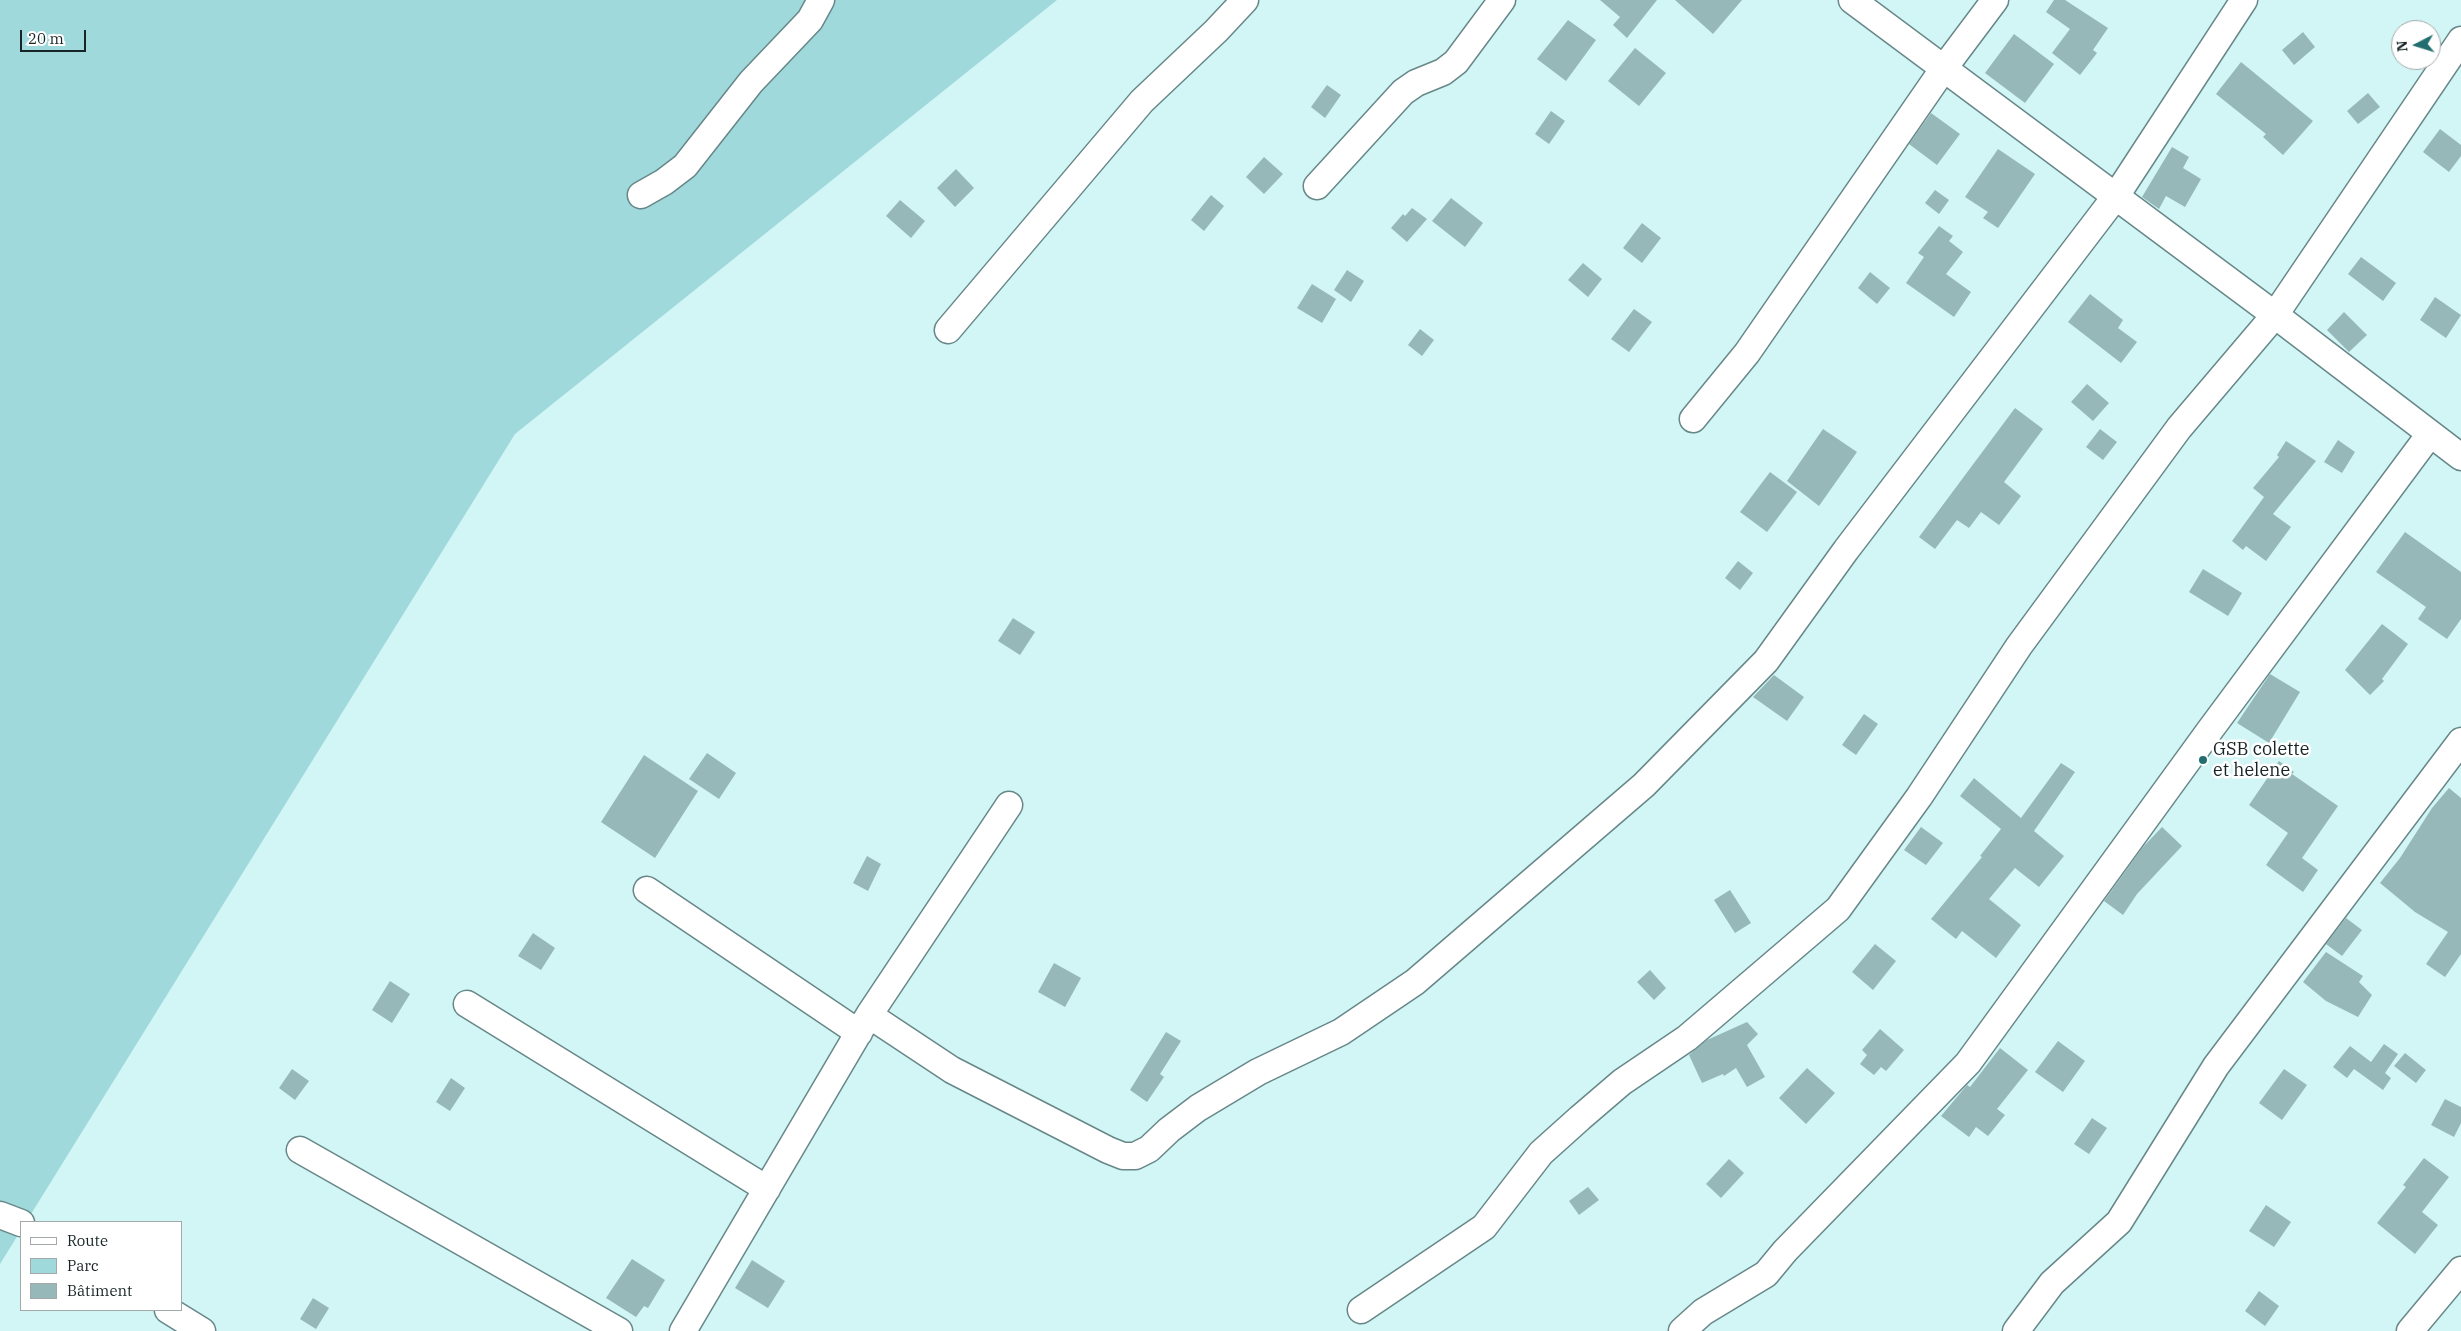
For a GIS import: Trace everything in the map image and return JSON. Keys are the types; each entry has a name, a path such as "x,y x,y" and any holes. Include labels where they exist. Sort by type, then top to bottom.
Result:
{"street":[{"path":"641,195 664,182 685,166 750,82 810,20 821,0"},
{"path":"948,330 1142,101 1216,31 1245,0"},
{"path":"1316,186 1403,92 1416,82 1443,72 1456,62 1502,0"},
{"path":"1852,0 2275,315 2461,457"},
{"path":"1693,419 1747,353 1944,68 1995,0"},
{"path":"647,890 864,1024 952,1070 1123,1156 1135,1156 1149,1149 1169,1130 1205,1104 1258,1072 1341,1032 1415,982 1644,785 1766,660 1846,550 2116,196 2244,0"},
{"path":"1361,1310 1484,1227 1541,1153 1622,1082 1687,1038 1838,909 1919,798 2019,646 2155,460 2179,428 2275,315 2461,40"},
{"path":"1682,1331 1704,1312 1766,1274 1791,1244 1968,1063 2216,722 2430,434"},
{"path":"2016,1331 2052,1283 2119,1222 2216,1066 2461,741"},
{"path":"683,1331 864,1024 1009,805"},
{"path":"467,1004 767,1189"},
{"path":"300,1150 619,1331"},
{"path":"0,1215 20,1223"},
{"path":"2410,1331 2453,1298 2461,1270"},
{"path":"170,1311 202,1331"}],"green space":[{"path":"0,0 1057,0 515,434 27,1221 20,1221 20,1232 0,1264"}],"building":[{"path":"1600,0 1657,0 1627,38 1613,25 1620,17"},
{"path":"1675,0 1742,0 1713,34"},
{"path":"2054,0 2065,0 2108,28 2093,50 2097,53 2080,75 2052,53 2070,29 2046,12"},
{"path":"1568,20 1596,40 1566,81 1537,59"},
{"path":"2303,32 2315,47 2294,65 2282,50"},
{"path":"2014,34 2054,64 2025,103 1985,73"},
{"path":"1635,48 1666,73 1639,106 1608,81"},
{"path":"2241,62 2313,121 2283,155 2263,137 2266,134 2216,94"},
{"path":"1327,85 1341,95 1325,118 1311,107"},
{"path":"2368,93 2380,107 2358,124 2347,111"},
{"path":"1551,111 1565,121 1549,144 1535,134"},
{"path":"1931,113 1960,134 1937,165 1909,144"},
{"path":"2440,129 2461,145 2461,156 2449,172 2423,152"},
{"path":"2172,147 2189,157 2183,168 2201,179 2185,207 2166,196 2159,209 2142,197"},
{"path":"1998,149 2035,174 1998,228 1983,218 1988,212 1965,197"},
{"path":"1264,157 1283,174 1264,194 1246,177"},
{"path":"956,169 974,188 955,207 937,188"},
{"path":"1935,190 1949,200 1939,214 1925,203"},
{"path":"1211,195 1224,206 1204,231 1191,220"},
{"path":"1451,198 1483,223 1465,247 1432,221"},
{"path":"900,200 925,221 911,238 886,216"},
{"path":"1412,208 1427,219 1407,242 1391,228 1403,214 1405,216"},
{"path":"1642,223 1661,238 1642,263 1623,248"},
{"path":"1939,226 1953,236 1949,241 1963,252 1946,274 1971,292 1954,317 1906,283 1924,257 1918,253"},
{"path":"2361,257 2396,283 2383,301 2348,274"},
{"path":"1583,263 1602,279 1588,297 1568,280"},
{"path":"1347,270 1364,281 1351,302 1334,290"},
{"path":"1870,272 1890,288 1877,304 1858,288"},
{"path":"1312,284 1336,299 1322,323 1297,308"},
{"path":"2090,294 2123,320 2118,328 2137,342 2121,363 2068,322"},
{"path":"2435,297 2461,315 2446,338 2420,320"},
{"path":"1634,309 1652,322 1629,352 1611,339"},
{"path":"2344,312 2367,335 2349,352 2327,330"},
{"path":"1420,329 1434,340 1422,356 1408,345"},
{"path":"2087,384 2109,403 2093,421 2071,402"},
{"path":"2015,408 2043,429 2004,482 2021,496 1999,525 1981,512 1969,528 1957,520 1935,549 1919,537"},
{"path":"1823,429 1857,452 1819,506 1787,481"},
{"path":"2100,429 2117,442 2103,460 2086,447"},
{"path":"2338,440 2355,452 2342,473 2324,462"},
{"path":"2286,441 2316,461 2273,514 2291,527 2266,561 2246,546 2243,550 2232,541 2264,497 2253,488 2279,457 2277,455"},
{"path":"1770,472 1797,492 1767,532 1740,512"},
{"path":"2405,532 2461,572 2461,619 2447,639 2418,619 2426,607 2376,572"},
{"path":"1738,561 1753,573 1740,590 1725,578"},
{"path":"2203,569 2242,593 2228,616 2189,592"},
{"path":"1013,618 1035,632 1020,655 998,641"},
{"path":"2382,624 2408,644 2382,679 2384,681 2370,695 2345,670"},
{"path":"2270,674 2300,692 2269,743 2237,723"},
{"path":"1774,675 1804,697 1787,721 1753,697"},
{"path":"1864,714 1878,724 1856,755 1842,745"},
{"path":"707,753 736,773 719,799 689,779"},
{"path":"644,755 698,791 655,858 601,822"},
{"path":"2279,761 2294,772 2292,774 2338,806 2302,858 2318,870 2303,892 2266,865 2288,833 2249,805"},
{"path":"2061,763 2075,772 2034,831 2064,856 2039,887 2015,868 1989,899 2021,925 1996,958 1962,931 1956,939 1931,919 1982,857 1980,856 2001,829 1960,796 1974,778 2021,818"},
{"path":"2449,788 2461,798 2461,954 2445,977 2426,964 2448,932 2415,912 2380,883 2400,858 2432,808"},
{"path":"1921,827 1943,843 1926,865 1904,850"},
{"path":"2162,827 2182,846 2137,894 2123,915 2104,901 2143,847"},
{"path":"867,856 881,864 868,891 853,883"},
{"path":"1730,890 1751,923 1735,933 1714,900"},
{"path":"2346,918 2362,930 2342,956 2326,944"},
{"path":"533,933 555,948 541,970 518,956"},
{"path":"1875,944 1896,961 1873,990 1852,972"},
{"path":"2326,952 2363,976 2359,982 2372,995 2358,1017 2326,1001 2303,982"},
{"path":"1054,963 1081,978 1065,1007 1038,992"},
{"path":"1650,970 1666,988 1654,1000 1637,982"},
{"path":"390,981 410,994 392,1023 372,1010"},
{"path":"1747,1022 1758,1034 1747,1045 1765,1077 1747,1087 1736,1068 1724,1076 1723,1074 1702,1083 1689,1055 1707,1040"},
{"path":"1880,1029 1904,1050 1886,1071 1881,1067 1874,1075 1860,1064 1867,1055 1862,1050"},
{"path":"1166,1032 1181,1041 1160,1074 1164,1077 1147,1102 1130,1090"},
{"path":"2058,1041 2085,1061 2063,1092 2035,1072"},
{"path":"2384,1044 2398,1054 2385,1073 2391,1078 2383,1090 2354,1069 2347,1078 2333,1067 2350,1046 2371,1062"},
{"path":"2000,1048 2028,1070 1997,1109 2005,1115 1988,1136 1976,1127 1969,1137 1941,1116 1967,1085 1970,1087"},
{"path":"2405,1053 2426,1070 2416,1083 2394,1066"},
{"path":"1807,1068 1835,1093 1806,1124 1779,1098"},
{"path":"292,1069 309,1081 295,1100 279,1088"},
{"path":"2284,1069 2307,1085 2282,1120 2259,1103"},
{"path":"451,1078 465,1088 450,1111 436,1102"},
{"path":"2445,1099 2461,1107 2461,1123 2454,1137 2431,1125"},
{"path":"2092,1118 2107,1128 2089,1154 2074,1144"},
{"path":"2424,1158 2449,1177 2422,1212 2438,1225 2415,1254 2377,1223 2406,1187 2403,1185"},
{"path":"1729,1159 1744,1173 1721,1198 1706,1184"},
{"path":"1588,1187 1599,1200 1579,1215 1569,1201"},
{"path":"2266,1205 2291,1222 2274,1247 2249,1231"},
{"path":"632,1259 665,1280 648,1308 644,1306 636,1317 606,1298"},
{"path":"752,1260 785,1281 768,1308 735,1288"},
{"path":"2259,1291 2279,1306 2265,1326 2245,1311"},
{"path":"313,1298 329,1308 316,1329 300,1319"}],"place":[{"name":"GSB colette et helene","path":"2203,760"}]}
